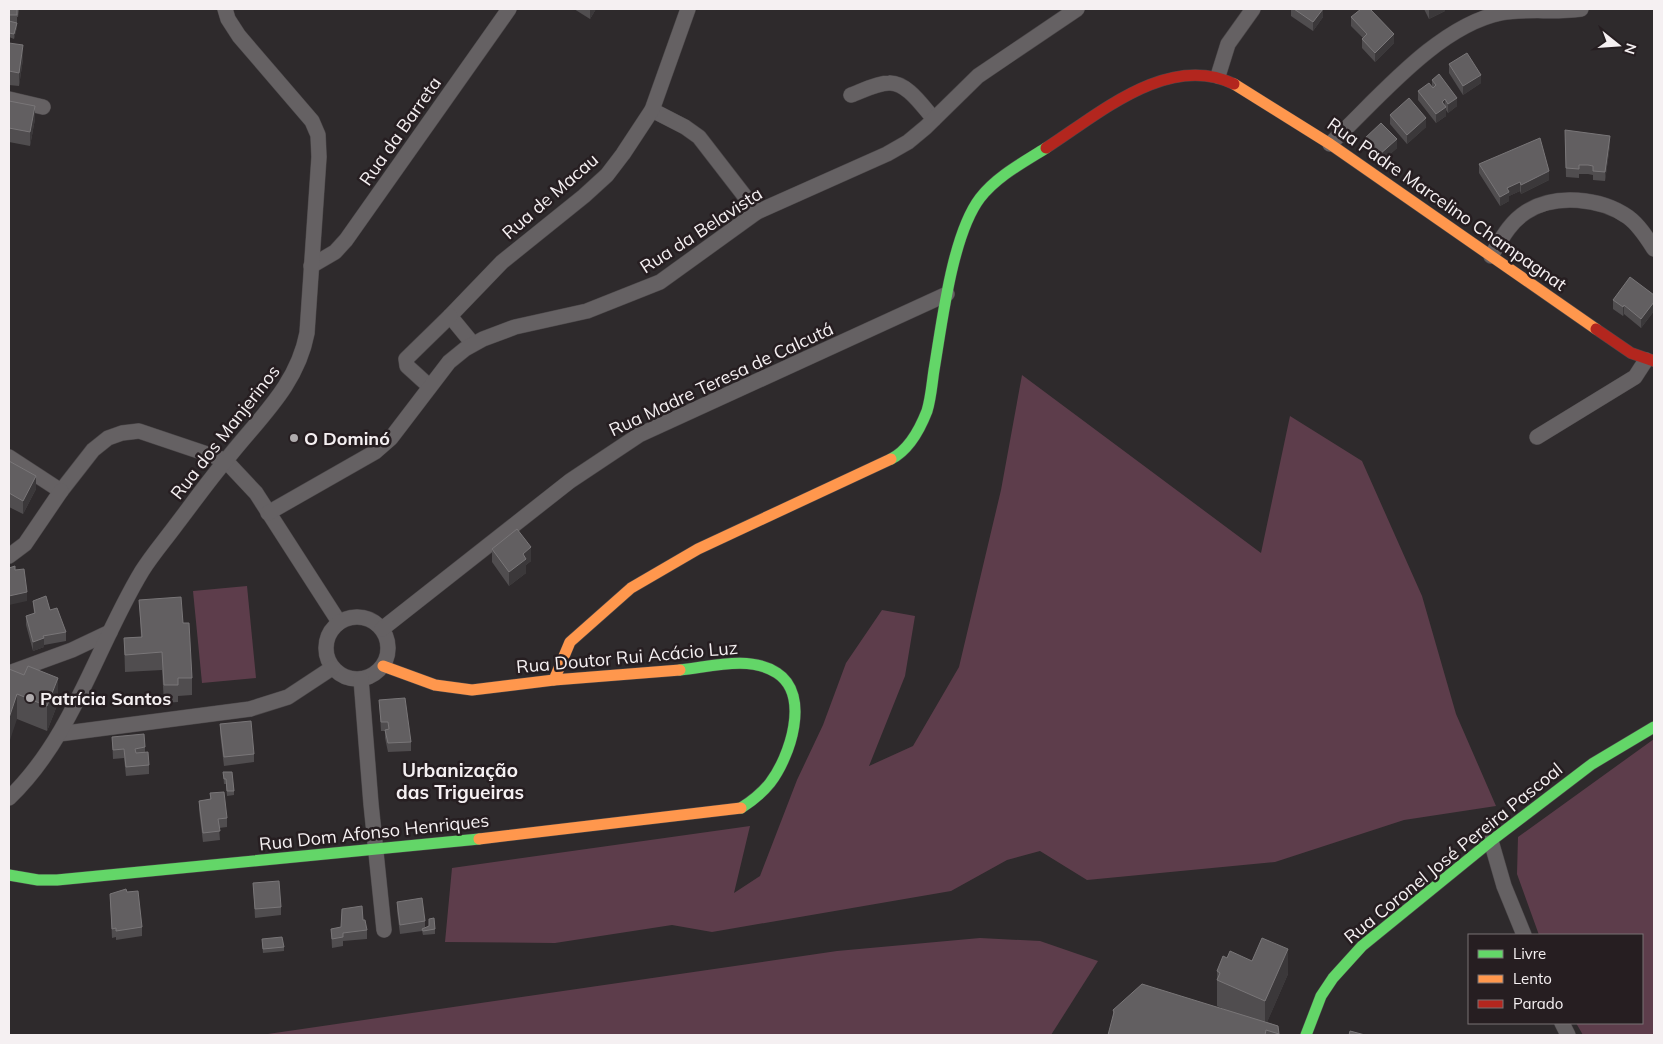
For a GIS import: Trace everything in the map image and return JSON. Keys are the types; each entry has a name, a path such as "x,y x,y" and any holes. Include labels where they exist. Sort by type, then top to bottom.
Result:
{"street":[{"name":"Rua dos Manjerinos","path":"9,798 33,772 59,734 143,570 225,460 282,392 296,371 307,333 319,157 316,128 307,114 233,28 225,9"},
{"name":"Rua da Barreta","path":"311,266 335,252 346,240 509,9"},
{"name":"Rua de Macau","path":"429,386 407,366 406,358 502,262 607,175 652,110 688,9"},
{"name":"Rua da Belavista","path":"268,513 375,452 391,438 449,362 473,344 516,327 587,311 660,282 757,212 887,154 908,142 934,120 978,76 1077,9"},
{"path":"554,680 570,642 631,588 698,549 899,455 912,441 927,410 947,294 958,247 968,220 980,198 994,184 1137,90 1173,76 1192,74 1218,76 1228,44 1253,9"},
{"path":"1330,144 1428,50 1463,27 1489,16 1510,12 1581,9"},
{"name":"Rua Padre Marcelino Champagnat","path":"1218,76 1241,87 1330,144 1631,353 1650,360"},
{"path":"851,95 889,83 912,95 934,120"},
{"path":"9,99 43,107"},
{"path":"652,110 685,127 699,137 757,212"},
{"path":"1491,256 1506,231 1526,212 1546,203 1568,200 1602,205 1627,216 1642,231 1654,250"},
{"name":"Rua Madre Teresa de Calcutá","path":"382,630 570,481 638,435 947,294"},
{"path":"450,316 473,344"},
{"path":"1537,438 1635,378 1650,360"},
{"path":"9,556 25,544 61,491 93,450 108,438 122,433 139,431 225,460 256,494 339,622"},
{"path":"9,457 61,491"},
{"path":"357,616 367,618 382,630 388,648 383,666 369,677 350,679 340,675 332,668 325,649 329,634 339,622 357,616"},
{"path":"9,673 72,650 110,632"},
{"name":"Rua Doutor Rui Acácio Luz","path":"383,666 417,680 453,689 472,690 554,680 624,676 742,663 756,664 777,672 790,687 796,704 798,713 793,737 774,777 765,789 742,808"},
{"path":"59,734 250,709 288,696 332,668"},
{"path":"361,679 384,930"},
{"name":"Rua Coronel José Pereira Pascoal","path":"1306,1035 1321,996 1362,946 1491,841 1592,764 1654,727"},
{"name":"Rua Dom Afonso Henriques","path":"9,875 38,880 57,880 376,850 742,808"},
{"path":"1491,841 1504,886 1524,934"}],"shaded area":[{"path":"1022,375 1261,553 1290,416 1362,461 1422,596 1456,714 1496,806 1404,820 1275,862 1087,880 1040,851 1007,860 951,891 712,932 672,925 555,943 445,942 452,868 750,826 734,893 760,876 797,780 823,725 846,663 882,610 915,616 905,676 869,766 913,746 959,667 1001,490"},
{"path":"247,586 256,678 202,683 193,591"},
{"path":"1654,739 1654,1035 1583,1035 1577,1024 1643,1024 1643,934 1539,934 1517,874 1518,837"},
{"path":"980,938 1040,941 1098,961 1051,1035 261,1035 837,951"}],"building":[{"path":"9,9 17,9 17,15 9,15"},
{"path":"1294,9 1323,9 1313,22"},
{"path":"1361,9 1370,9 1394,34 1375,53 1362,39 1367,34 1351,17"},
{"path":"9,21 17,23 14,34 9,33"},
{"path":"9,43 23,45 19,73 9,71"},
{"path":"1467,53 1481,75 1463,86 1449,64"},
{"path":"1439,74 1457,98 1448,104 1445,99 1442,102 1446,107 1436,114 1418,91 1429,83 1433,88 1436,85 1432,80"},
{"path":"1409,98 1426,118 1407,135 1390,115"},
{"path":"9,101 35,106 30,132 9,128"},
{"path":"1381,123 1397,139 1379,155 1364,139"},
{"path":"1565,130 1610,136 1605,172 1593,171 1593,166 1588,165 1579,165 1579,169 1566,168"},
{"path":"1540,138 1549,171 1521,185 1520,182 1507,188 1509,192 1500,197 1479,164"},
{"path":"1630,277 1654,295 1654,302 1641,319 1624,305 1623,307 1613,300"},
{"path":"9,461 36,476 23,501 9,493"},
{"path":"517,529 531,547 523,554 526,559 509,572 492,549"},
{"path":"15,566 15,570 24,569 27,592 9,596 9,568"},
{"path":"46,596 50,610 57,608 66,632 43,636 44,638 33,642 26,616 35,613 33,601"},
{"path":"181,597 183,623 189,623 192,678 178,678 178,685 164,685 162,652 125,655 124,638 142,637 139,600"},
{"path":"28,666 58,678 47,706 17,694 9,718 9,669 24,675"},
{"path":"405,698 411,742 388,743 385,730 389,729 388,722 381,722 379,700"},
{"path":"251,721 254,754 224,757 220,724"},
{"path":"144,734 145,747 135,749 136,753 148,752 149,765 126,767 124,749 113,750 112,737"},
{"path":"223,772 232,772 234,791 227,791"},
{"path":"224,792 227,818 218,819 220,831 203,833 199,801 211,799 210,793"},
{"path":"279,881 281,907 255,909 253,883"},
{"path":"126,889 127,892 138,891 142,927 116,931 116,928 112,929 110,894"},
{"path":"422,898 425,921 400,925 397,902"},
{"path":"362,906 363,920 365,920 367,930 343,933 343,937 332,939 331,929 341,927 342,909"},
{"path":"434,918 435,929 423,931 422,929 429,926 429,919"},
{"path":"282,937 284,947 263,949 262,939"},
{"path":"1262,938 1288,949 1265,1001 1217,980 1220,973 1217,971 1223,956 1227,958 1230,951 1252,961"},
{"path":"1142,984 1278,1026 1279,1034 1266,1030 1265,1035 1108,1035 1113,1010"},
{"path":"1350,1031 1365,1035 1349,1035"}],"traffic: fast":[{"path":"891,459 908,445 921,425 927,411 955,256 970,214 980,198 994,183 1046,148"},
{"path":"680,670 742,663 755,665 777,673 787,683 793,696 794,726 784,758 767,787 741,808"},
{"path":"1306,1035 1321,996 1333,978 1362,946 1491,841 1592,764 1654,727"},
{"path":"9,875 38,880 57,880 479,839"}],"traffic: slow":[{"path":"1234,84 1330,144 1596,329"},
{"path":"554,680 570,642 631,588 698,549 891,459"},
{"path":"383,666 435,685 472,690 554,680 680,670"},
{"path":"479,839 741,808"}],"traffic: jam":[{"path":"1046,148 1111,104 1159,81 1184,76 1209,76 1234,84"},
{"path":"1596,329 1631,353 1654,361"}],"place":[{"name":"O Dominó","path":"294,438"},
{"name":"Patrícia Santos","path":"30,698"}],"district":[{"name":"Urbanização das Trigueiras","path":"460,781"}]}
